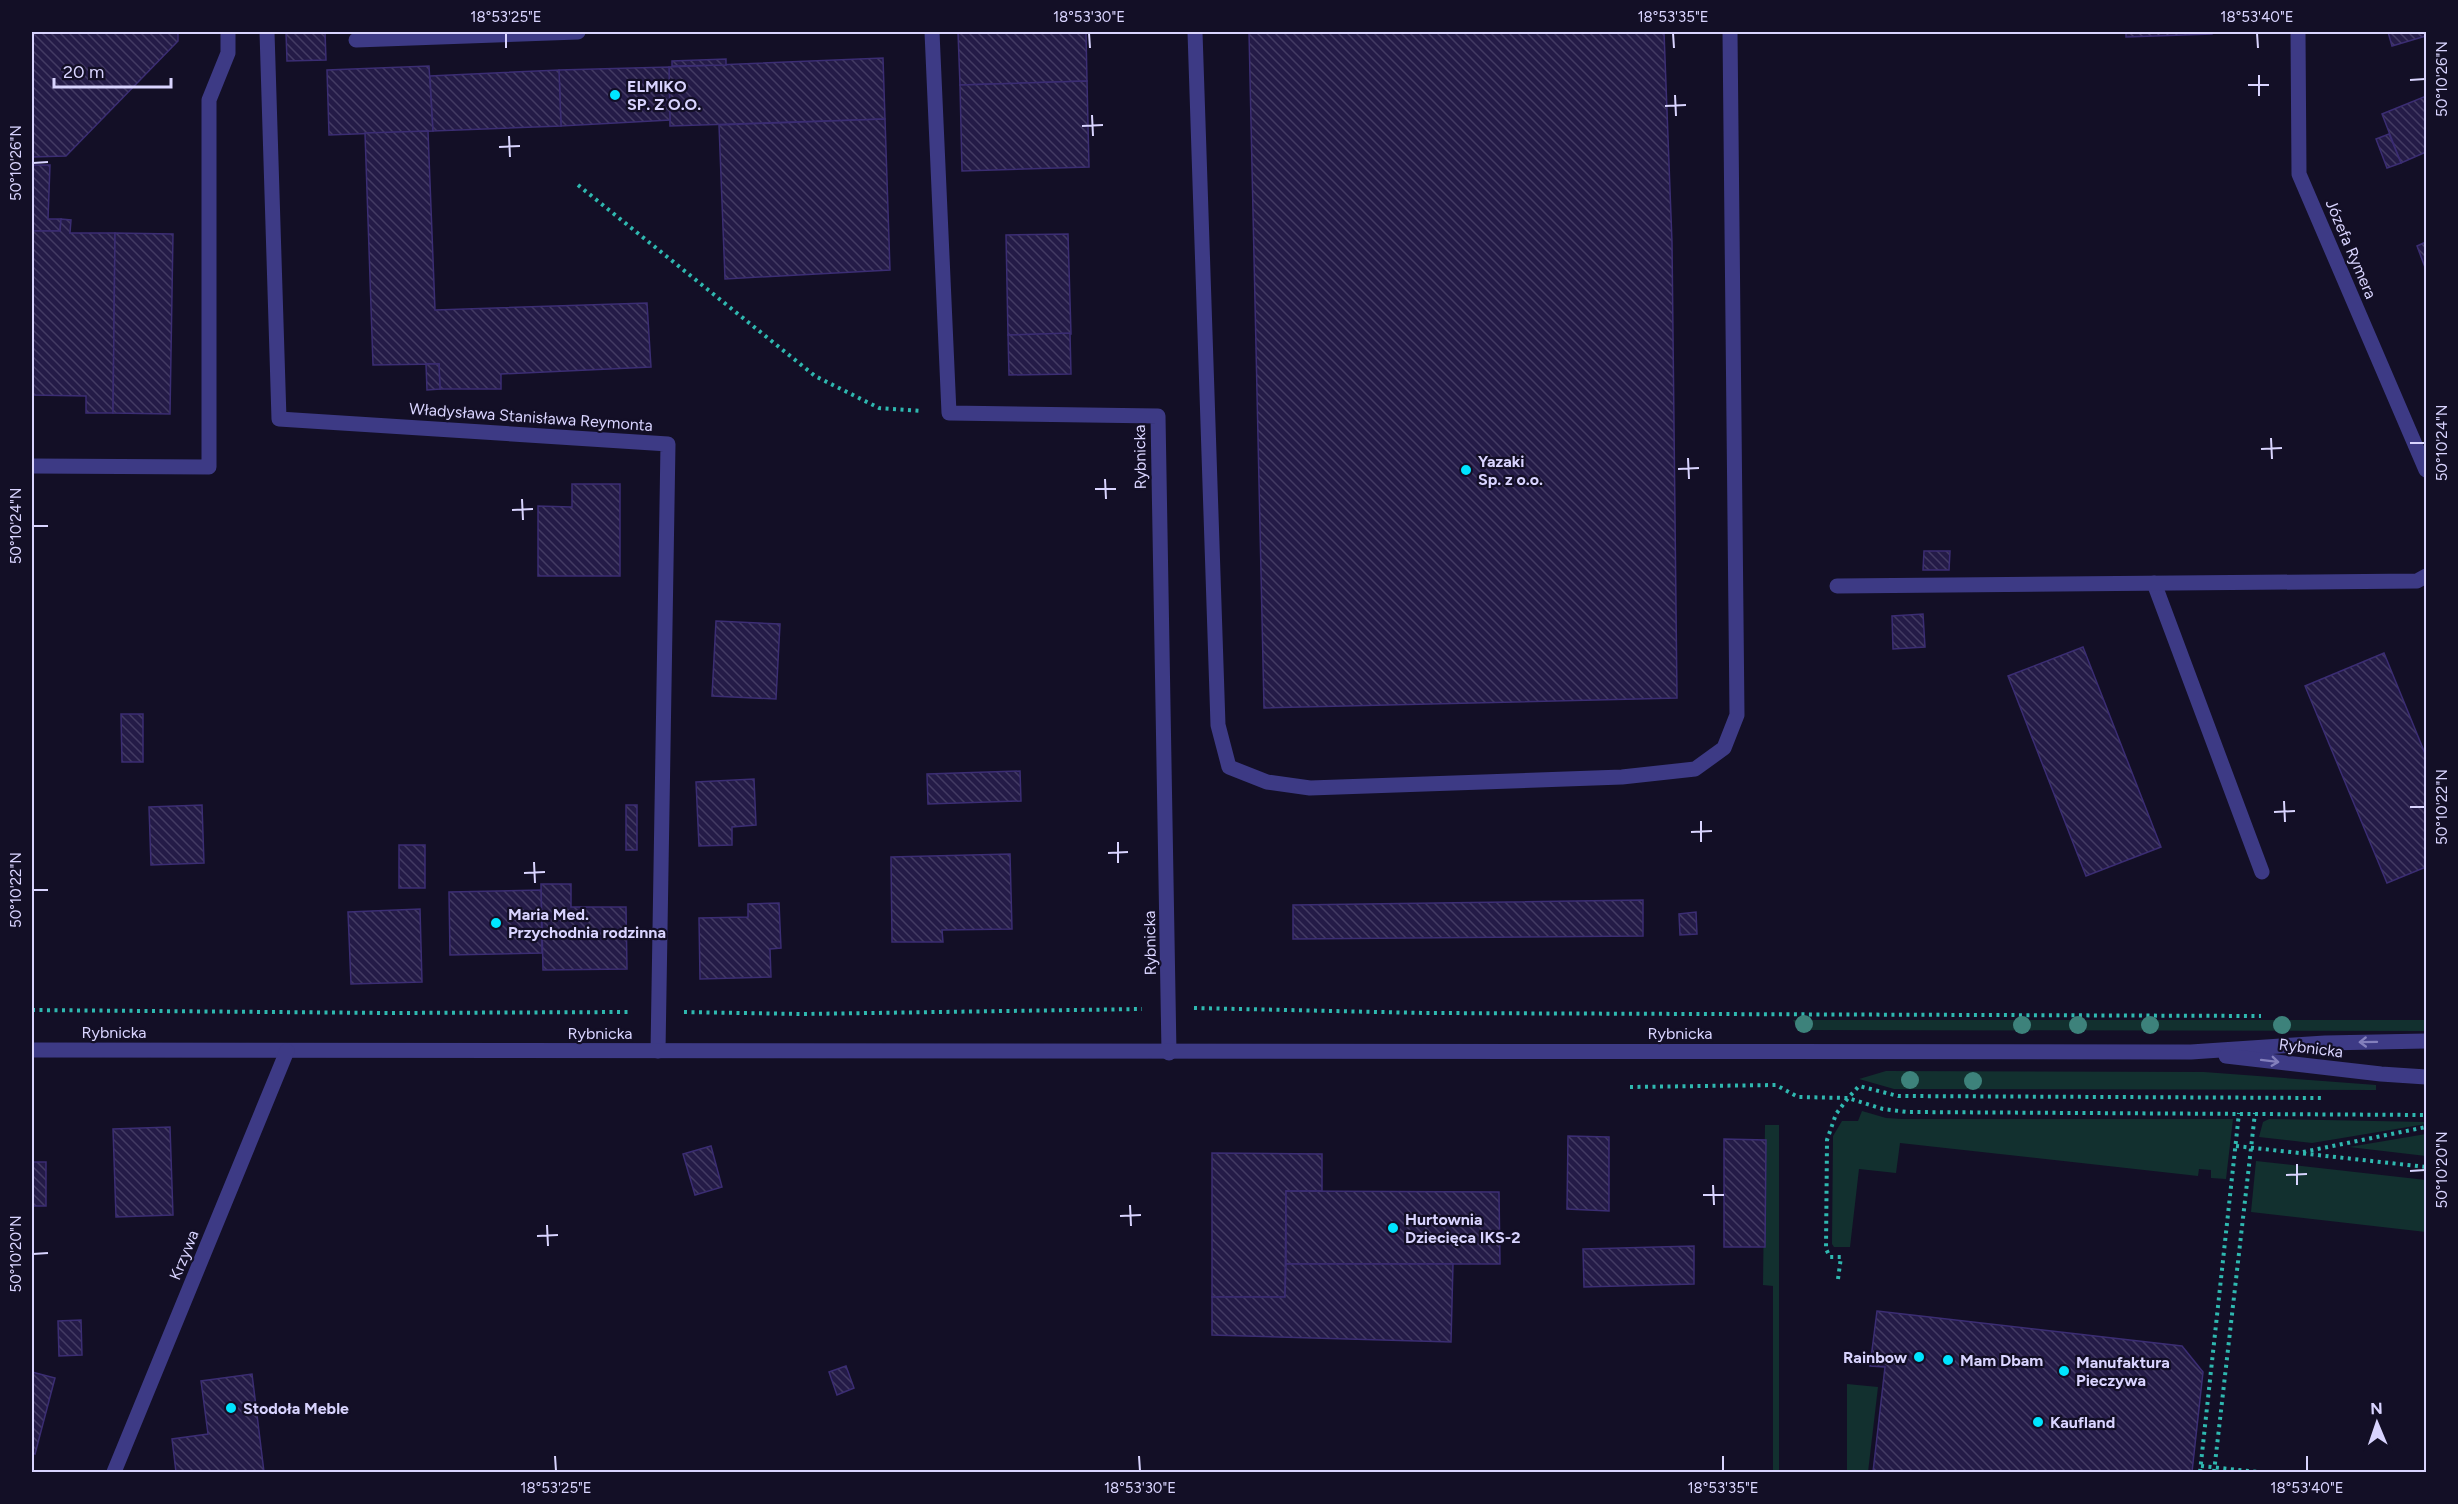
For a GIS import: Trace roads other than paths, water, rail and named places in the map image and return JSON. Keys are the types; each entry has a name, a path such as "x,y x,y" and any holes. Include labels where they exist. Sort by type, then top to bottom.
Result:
{"street":[{"path":"32,466 209,468 209,100 228,53 228,32"},
{"name":"Władysława Stanisława Reymonta","path":"267,32 279,418 668,444 658,1051"},
{"path":"356,39 578,32"},
{"name":"Rybnicka","path":"932,32 949,414 1158,416 1169,1053"},
{"path":"1195,32 1218,725 1229,767 1267,782 1310,788 1622,777 1695,769 1724,748 1737,715 1730,32"},
{"name":"Józefa Rymera","path":"2298,32 2299,174 2427,470"},
{"path":"1837,586 2417,581 2427,576"},
{"path":"2154,584 2262,872"},
{"name":"Rybnicka","path":"32,1050 1169,1053 2191,1052 2325,1043 2427,1041"},
{"name":"Krzywa","path":"114,1473 287,1051"},
{"name":"Rybnicka","path":"2191,1052 2369,1073 2427,1077"}],"place":[{"name":"ELMIKO SP. Z O.O.","path":"615,95"},
{"name":"Yazaki Sp. z o.o.","path":"1466,470"},
{"name":"Maria Med. Przychodnia rodzinna","path":"496,923"},
{"name":"Hurtownia Dziecięca IKS-2","path":"1393,1228"},
{"name":"Rainbow","path":"1919,1357"},
{"name":"Mam Dbam","path":"1948,1360"},
{"name":"Manufaktura Pieczywa","path":"2064,1371"},
{"name":"Stodoła Meble","path":"231,1408"},
{"name":"Kaufland","path":"2038,1422"}]}
